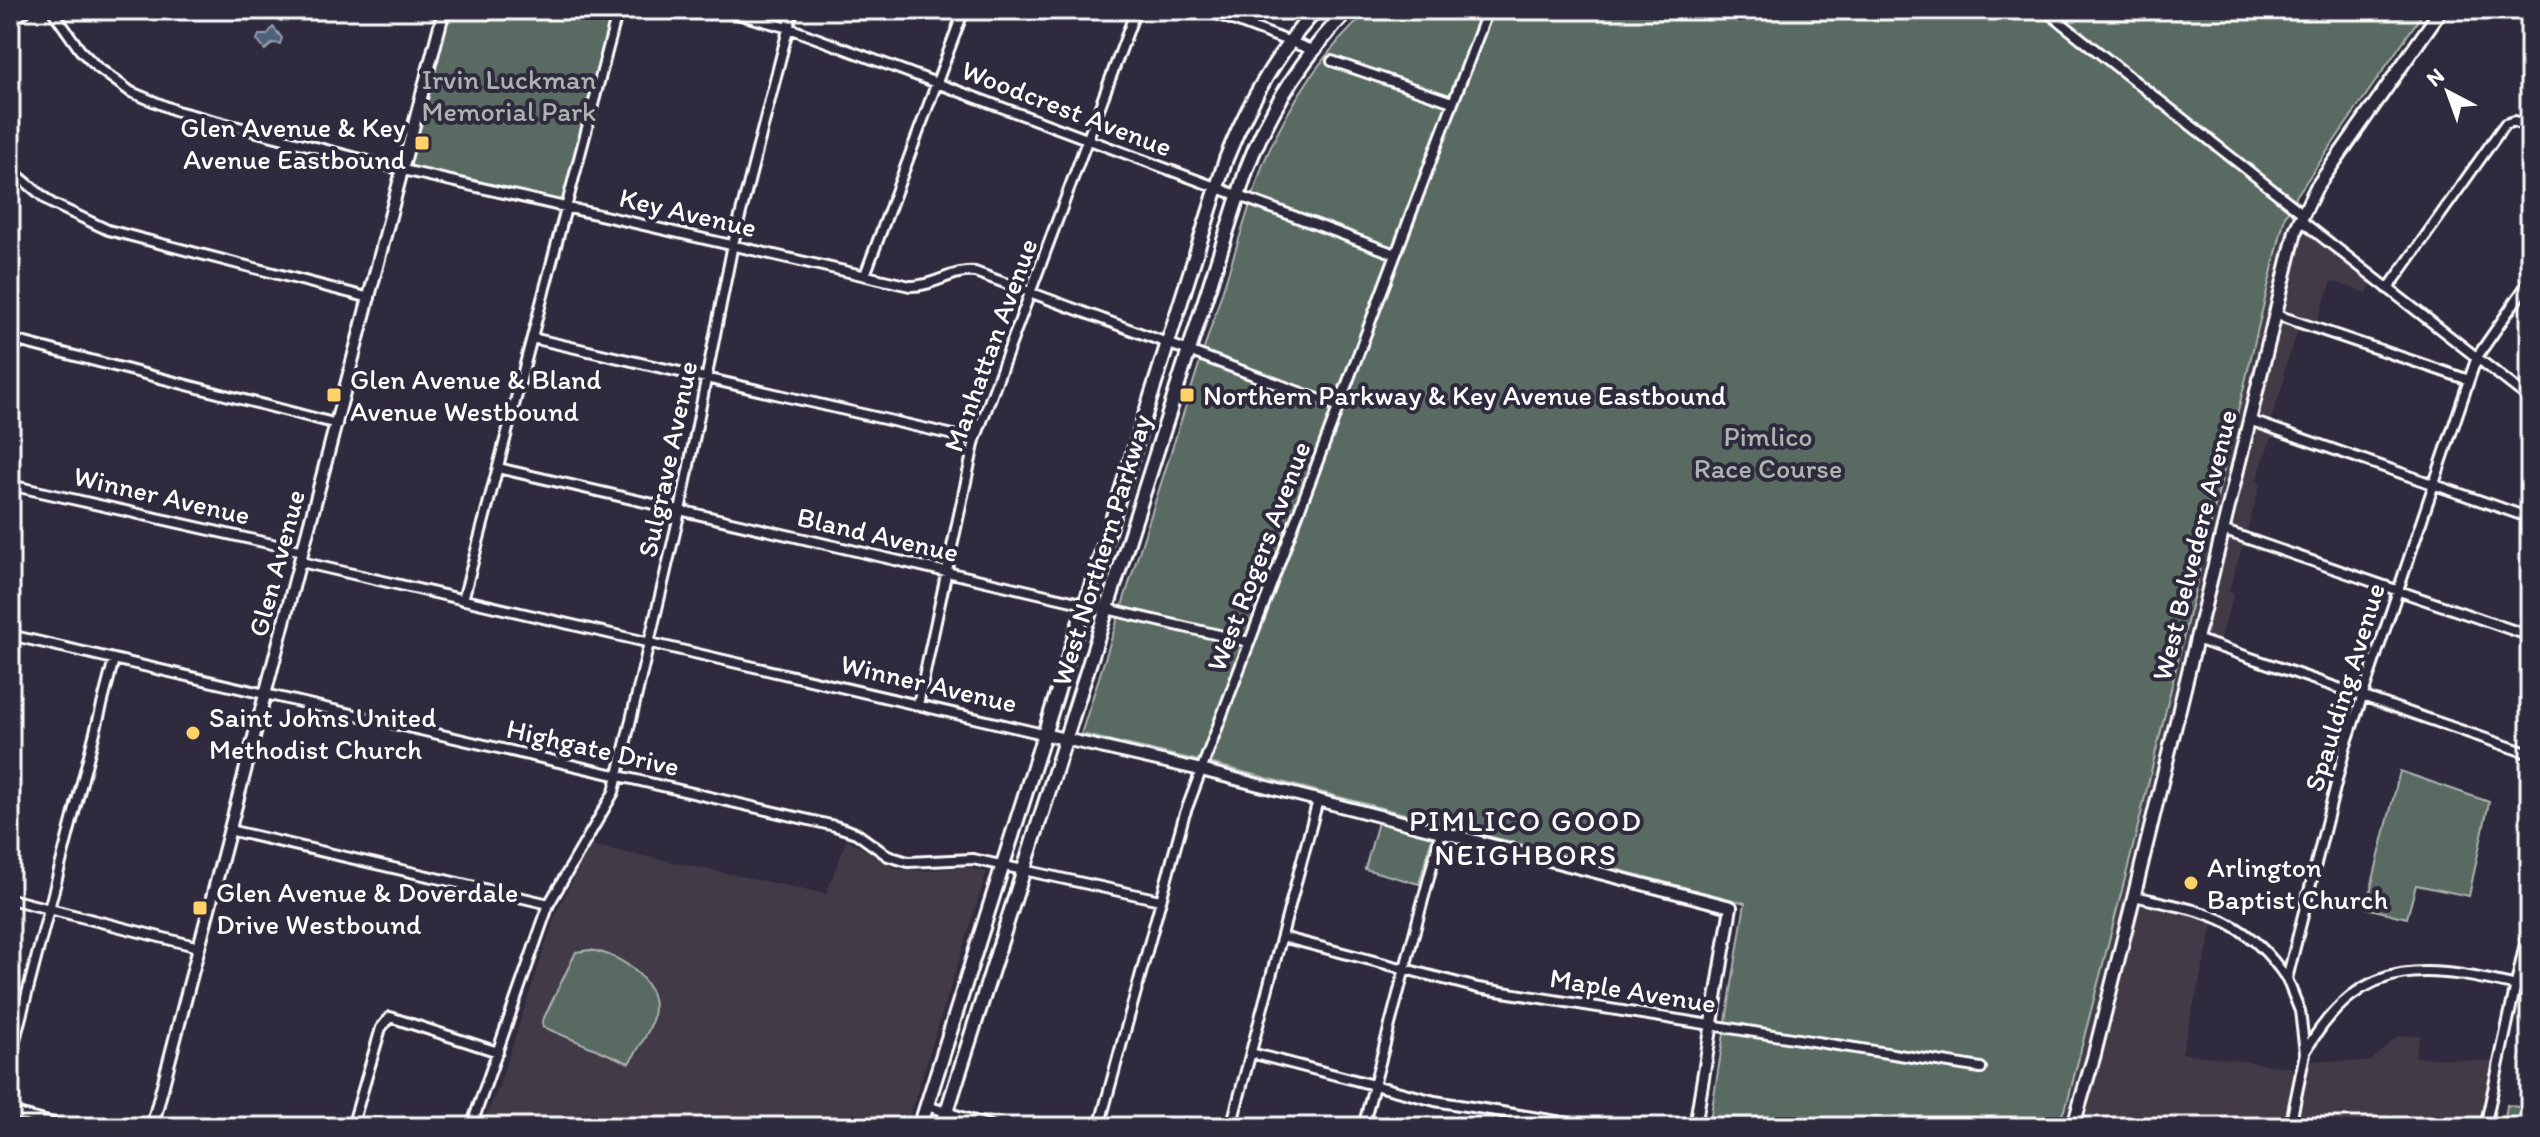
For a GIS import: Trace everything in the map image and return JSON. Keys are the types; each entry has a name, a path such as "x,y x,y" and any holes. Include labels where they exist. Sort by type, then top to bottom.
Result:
{"main road":[{"path":"10,20 25,10"},
{"name":"West Northern Parkway","path":"942,1127 1237,197 1266,122 1312,50 1348,10"},
{"name":"West Belvedere Avenue","path":"2073,1127 2134,896 2300,216 2323,178 2441,10"},
{"name":"West Northern Parkway","path":"920,1127 1216,189 1257,88 1311,13"}],"street":[{"name":"Key Avenue","path":"52,10 80,50 97,67 131,92 160,106 403,170 917,287 969,271 1337,406"},
{"name":"Glen Avenue","path":"152,1127 444,10"},
{"path":"463,600 618,10"},
{"name":"Woodcrest Avenue","path":"722,10 789,28 1395,254"},
{"name":"Sulgrave Avenue","path":"471,1127 549,904 608,806 617,776 680,511 733,244 793,10"},
{"path":"865,275 964,10"},
{"name":"Manhattan Avenue","path":"918,705 975,440 1136,10"},
{"path":"1206,10 1312,50"},
{"name":"West Rogers Avenue","path":"1099,1127 1175,844 1488,10"},
{"path":"2045,10 2388,289 2530,399"},
{"path":"1332,61 1452,102"},
{"path":"2388,289 2505,124 2511,120 2530,130"},
{"path":"10,169 51,203 108,230 370,298"},
{"name":"Spaulding Avenue","path":"2287,979 2345,748 2469,380 2477,357 2530,280"},
{"path":"2274,314 2469,380"},
{"path":"532,338 975,440"},
{"path":"10,339 337,424"},
{"path":"2249,420 2530,518"},
{"name":"Bland Avenue","path":"498,468 1249,642"},
{"name":"Winner Avenue","path":"10,485 463,600 1201,770 1731,907 1712,1025"},
{"path":"2222,530 2530,636"},
{"name":"Highgate Drive","path":"10,635 835,826 856,833 888,856 908,862 960,858 1003,864 1160,900"},
{"path":"2196,639 2530,754"},
{"path":"10,1059 114,659"},
{"path":"1231,1127 1318,800"},
{"path":"229,830 549,904"},
{"path":"1363,1127 1441,832"},
{"path":"2134,896 2200,911 2231,923 2259,944 2287,979 2300,1011 2305,1053"},
{"path":"10,899 199,947"},
{"path":"2485,1127 2530,920"},
{"name":"Maple Avenue","path":"1282,937 1463,985 1981,1068"},
{"path":"2290,1127 2305,1053 2318,1030 2339,1005 2362,989 2390,976 2430,970 2530,989"},
{"path":"352,1127 381,1028 390,1017 498,1052"},
{"path":"1695,1127 1712,1025"},
{"path":"1251,1053 1435,1101 1593,1127"},
{"path":"927,1106 994,1127"},
{"path":"10,1112 68,1127"}],"shaded area":[{"path":"2290,207 2298,218 2374,278 2367,293 2332,281 2314,328 2300,324 2268,428 2274,431 2256,481 2260,486 2229,591 2234,594 2217,648 2196,641 2134,896 2215,917 2182,1053 2301,1069 2303,1060 2369,1062 2398,1036 2420,1035 2415,1057 2499,1062 2485,1127 2057,1127 2068,1100 2131,855 2285,216"},
{"path":"847,839 897,869 925,871 964,867 987,872 906,1127 524,1127 485,1116 498,1089 555,916 590,845 826,894"}],"green space":[{"name":"Irvin Luckman Memorial Park","path":"449,10 613,10 563,202 409,167"},
{"name":"Pimlico Race Course","path":"1370,10 2425,10 2285,216 2131,855 2068,1100 2057,1127 1709,1127 1745,903 1213,764 1081,734 1263,164 1283,121 1321,62"},
{"path":"2400,771 2489,802 2469,896 2416,885 2407,918 2366,908"},
{"path":"1378,822 1432,837 1419,884 1365,869"},
{"path":"590,950 628,965 647,984 652,996 654,1010 651,1024 629,1063 543,1027 542,1022 576,952"},
{"path":"2507,1105 2530,1109 2527,1127 2504,1127"}],"water":[{"path":"273,27 282,38 280,44 273,43 265,50 257,40 259,35 267,35"}],"place":[{"name":"Glen Avenue & Key Avenue Eastbound","path":"422,143"},
{"name":"Glen Avenue & Bland Avenue Westbound","path":"334,395"},
{"name":"Northern Parkway & Key Avenue Eastbound","path":"1187,395"},
{"name":"Saint Johns United Methodist Church","path":"193,733"},
{"name":"Arlington Baptist Church","path":"2191,883"},
{"name":"Glen Avenue & Doverdale Drive Westbound","path":"200,908"}],"district":[{"name":"PIMLICO GOOD NEIGHBORS","path":"1526,837"}]}
